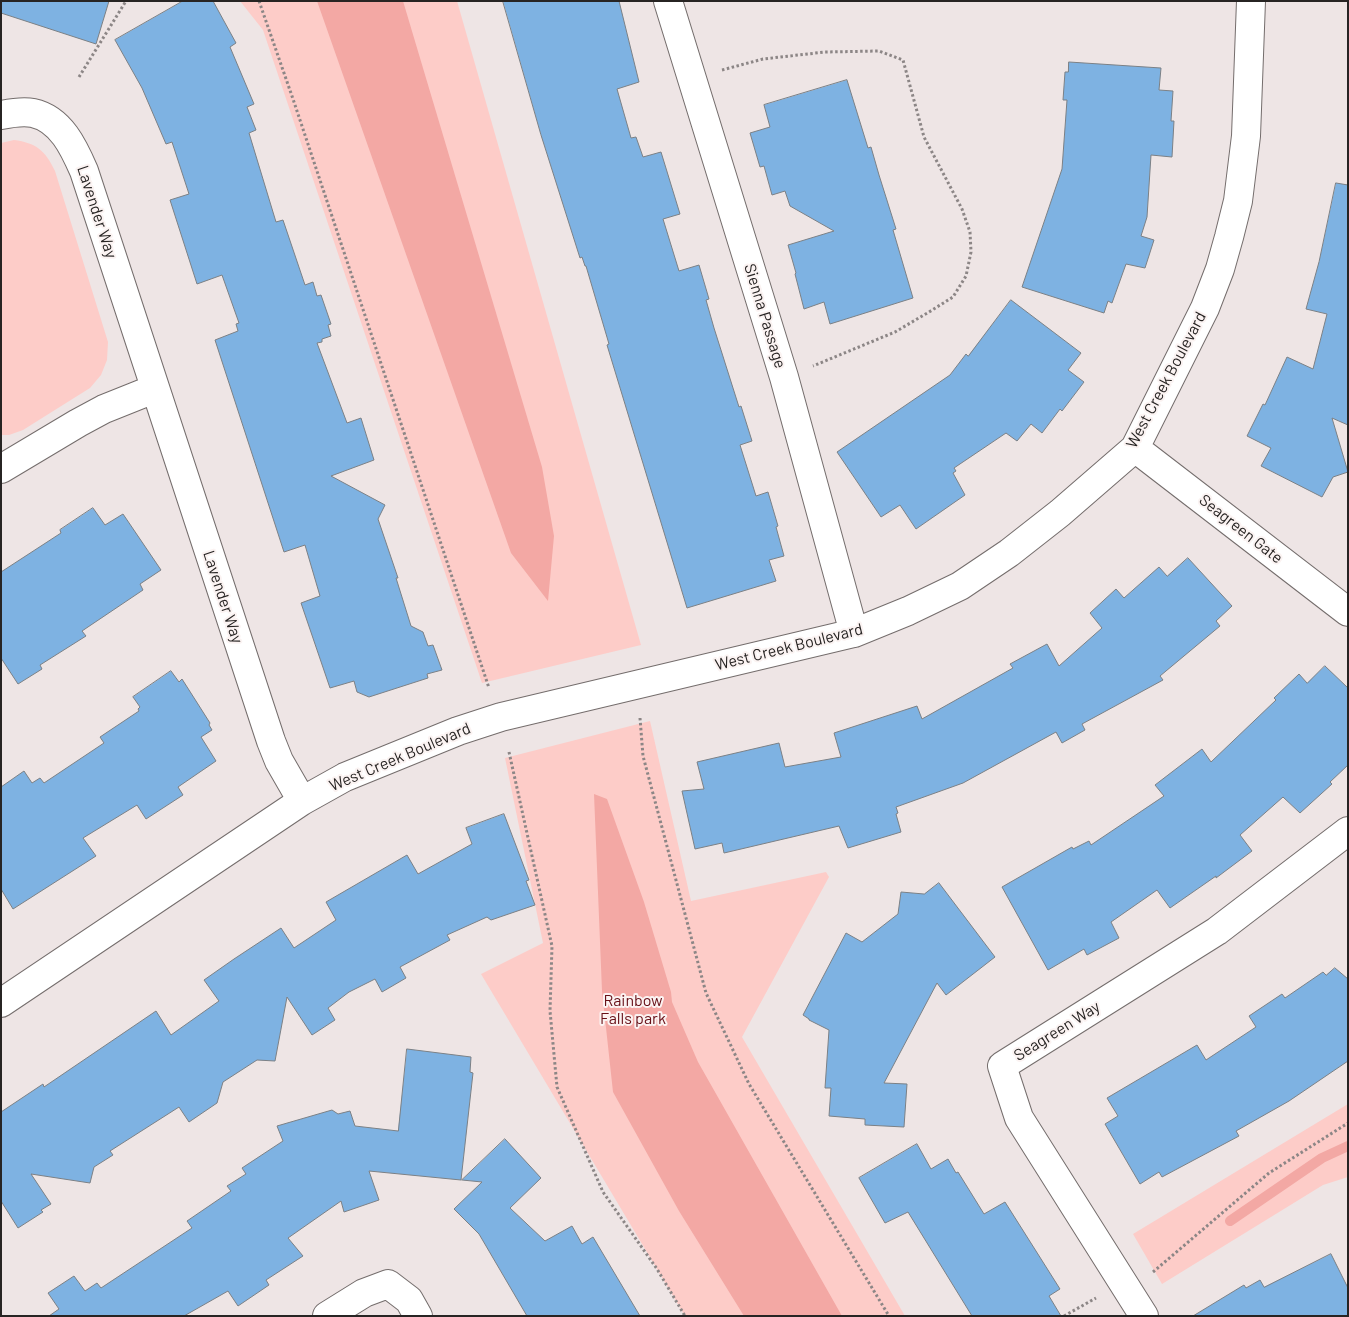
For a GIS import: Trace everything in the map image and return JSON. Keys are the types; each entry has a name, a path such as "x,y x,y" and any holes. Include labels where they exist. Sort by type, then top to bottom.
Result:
{"street":[{"name":"Sienna Passage","path":"668,1 784,377 854,633"},
{"name":"West Creek Boulevard","path":"1,1003 302,801 345,777 458,731 501,717 854,633 908,612 960,586 1009,553 1060,513 1135,448 1204,308 1220,269 1238,201 1246,136 1251,1"},
{"name":"Lavender Way","path":"1,115 34,113 52,121 66,136 84,171 271,741 279,760 302,801"},
{"path":"1,468 104,409 154,389"},
{"name":"Seagreen Gate","path":"1135,448 1348,612"},
{"name":"Seagreen Way","path":"1144,1316 1019,1118 1002,1066 1218,931 1348,831"},
{"path":"327,1316 364,1294 388,1284 409,1300 418,1316"}],"path":[{"path":"79,77 126,1"},
{"path":"259,1 490,690"},
{"path":"692,79 763,59 825,52 879,51 903,60 924,137 962,209 970,232 972,252 966,276 953,297 895,332 843,355 784,377"},
{"path":"640,718 643,756 706,993 749,1084 889,1316"},
{"path":"509,752 552,946 550,1011 556,1087 603,1192 657,1270 685,1316"},
{"path":"1151,1274 1269,1173 1348,1123"},
{"path":"1064,1316 1101,1295"}],"green space":[{"path":"240,1 457,1 641,645 482,683 263,30"},
{"path":"14,140 28,143 39,149 55,171 108,342 107,360 101,375 90,388 23,430 9,435 1,435 1,143"},
{"name":"Rainbow Falls park","path":"650,721 691,901 826,872 829,877 742,1037 905,1316 685,1316 481,974 543,943 505,758"},
{"path":"1348,1104 1348,1177 1323,1185 1162,1284 1133,1234"}],"shaded area":[{"path":"317,1 403,1 542,467 554,536 548,601 511,553"},
{"path":"594,794 607,799 644,902 671,992 672,1002 698,1062 842,1316 744,1316 679,1211 613,1092 602,991"}],"building":[{"path":"1,1 109,1 96,44 1,13"},
{"path":"183,1 213,1 236,43 230,47 254,104 247,107 256,130 249,133 276,222 283,220 305,285 313,282 317,296 321,295 331,324 328,325 331,336 317,343 347,423 361,418 374,460 331,476 385,505 378,519 398,578 396,578 411,626 423,632 428,646 433,645 442,670 427,674 428,678 369,697 357,692 354,681 330,688 301,603 320,596 305,545 284,552 215,340 238,331 236,324 239,323 222,275 197,284 170,200 189,194 172,142 166,144 142,88 115,40"},
{"path":"503,1 619,1 639,82 617,89 631,138 636,137 643,157 661,152 680,214 663,219 679,271 699,265 709,299 706,300 714,328 752,441 740,445 756,496 768,492 778,526 776,527 784,556 769,560 776,581 687,608 607,345 609,344 586,266 582,257 580,258 541,135"},
{"path":"1069,62 1161,68 1159,90 1173,91 1171,121 1174,121 1172,157 1151,155 1147,217 1141,236 1154,240 1145,268 1126,264 1112,303 1108,301 1104,313 1022,287 1062,169 1067,100 1063,100 1065,72 1068,72"},
{"path":"847,80 868,148 871,147 896,229 893,230 913,298 830,324 824,302 804,309 788,245 834,231 790,206 785,191 772,195 764,166 760,167 750,133 770,127 764,105"},
{"path":"1336,183 1348,185 1348,425 1332,418 1348,472 1333,477 1322,497 1261,466 1271,448 1247,436 1263,404 1265,405 1287,357 1313,369 1327,314 1306,309 1319,262"},
{"path":"1011,300 1081,353 1068,370 1084,382 1042,433 1031,424 1017,441 1006,433 954,468 956,471 953,473 965,495 916,529 900,505 881,517 837,452 950,375 966,354 968,356"},
{"path":"93,508 105,525 123,514 161,570 140,584 143,590 82,631 86,636 40,665 42,669 18,684 1,658 1,572 61,533 60,530"},
{"path":"1188,558 1232,606 1216,621 1220,626 1160,676 1163,680 1082,724 1085,730 1062,743 1056,732 963,783 896,807 901,832 848,848 839,826 724,853 722,843 695,849 682,791 704,789 697,762 779,743 785,767 841,757 834,733 917,706 922,719 1013,668 1010,664 1047,644 1059,666 1102,628 1090,613 1116,589 1124,598 1159,567 1167,576"},
{"path":"1325,666 1348,688 1348,765 1330,782 1332,784 1300,813 1283,797 1240,835 1252,851 1216,878 1216,876 1170,908 1157,890 1111,922 1119,938 1087,955 1084,949 1048,970 1002,887 1072,847 1073,849 1089,841 1091,845 1164,796 1155,785 1202,749 1211,762 1276,700 1274,698 1299,674 1307,683"},
{"path":"171,671 179,682 182,679 210,723 209,725 212,730 201,737 216,761 178,787 183,795 146,819 137,805 83,838 96,856 13,909 1,889 1,787 24,771 32,783 40,778 44,783 104,743 100,737 139,711 140,707 133,697"},
{"path":"504,814 529,880 526,881 535,905 491,920 487,917 447,935 450,940 400,967 406,978 382,992 375,979 349,992 328,1008 335,1020 312,1035 287,997 275,1061 257,1060 223,1082 217,1103 189,1122 179,1107 110,1151 113,1155 94,1167 90,1183 31,1174 51,1204 41,1210 43,1212 18,1228 1,1201 1,1112 43,1084 44,1087 156,1011 171,1035 219,1001 204,980 234,959 281,928 294,948 336,920 326,902 407,855 418,874 472,844 466,828"},
{"path":"939,883 995,957 946,995 937,983 884,1083 907,1084 904,1127 865,1125 865,1119 829,1116 831,1088 825,1088 829,1030 803,1015 846,933 862,942 898,914 901,892 924,894"},
{"path":"1335,968 1348,979 1348,1061 1289,1101 1236,1131 1239,1136 1162,1177 1159,1172 1140,1184 1105,1124 1118,1116 1107,1098 1197,1045 1206,1060 1256,1027 1249,1016 1282,994 1285,998 1323,972 1326,975"},
{"path":"407,1049 471,1057 470,1072 473,1073 461,1180 369,1171 379,1200 344,1212 341,1201 288,1238 303,1256 266,1280 269,1285 238,1306 228,1291 184,1316 49,1316 59,1309 48,1293 74,1276 85,1291 97,1283 101,1288 192,1228 187,1221 231,1191 227,1186 246,1174 242,1168 283,1141 277,1126 332,1110 338,1114 350,1111 355,1126 398,1131"},
{"path":"505,1139 541,1178 510,1208 545,1241 572,1226 582,1244 593,1237 640,1316 527,1316 479,1234 454,1209 482,1182 462,1180"},
{"path":"917,1144 931,1169 948,1159 984,1214 1005,1202 1060,1289 1049,1296 1061,1316 972,1316 908,1212 885,1223 859,1178"},
{"path":"1331,1254 1348,1288 1348,1316 1193,1316 1244,1285 1246,1288 1260,1280 1264,1287"}],"waterway":[{"path":"1230,1221 1322,1158 1348,1146"}]}
